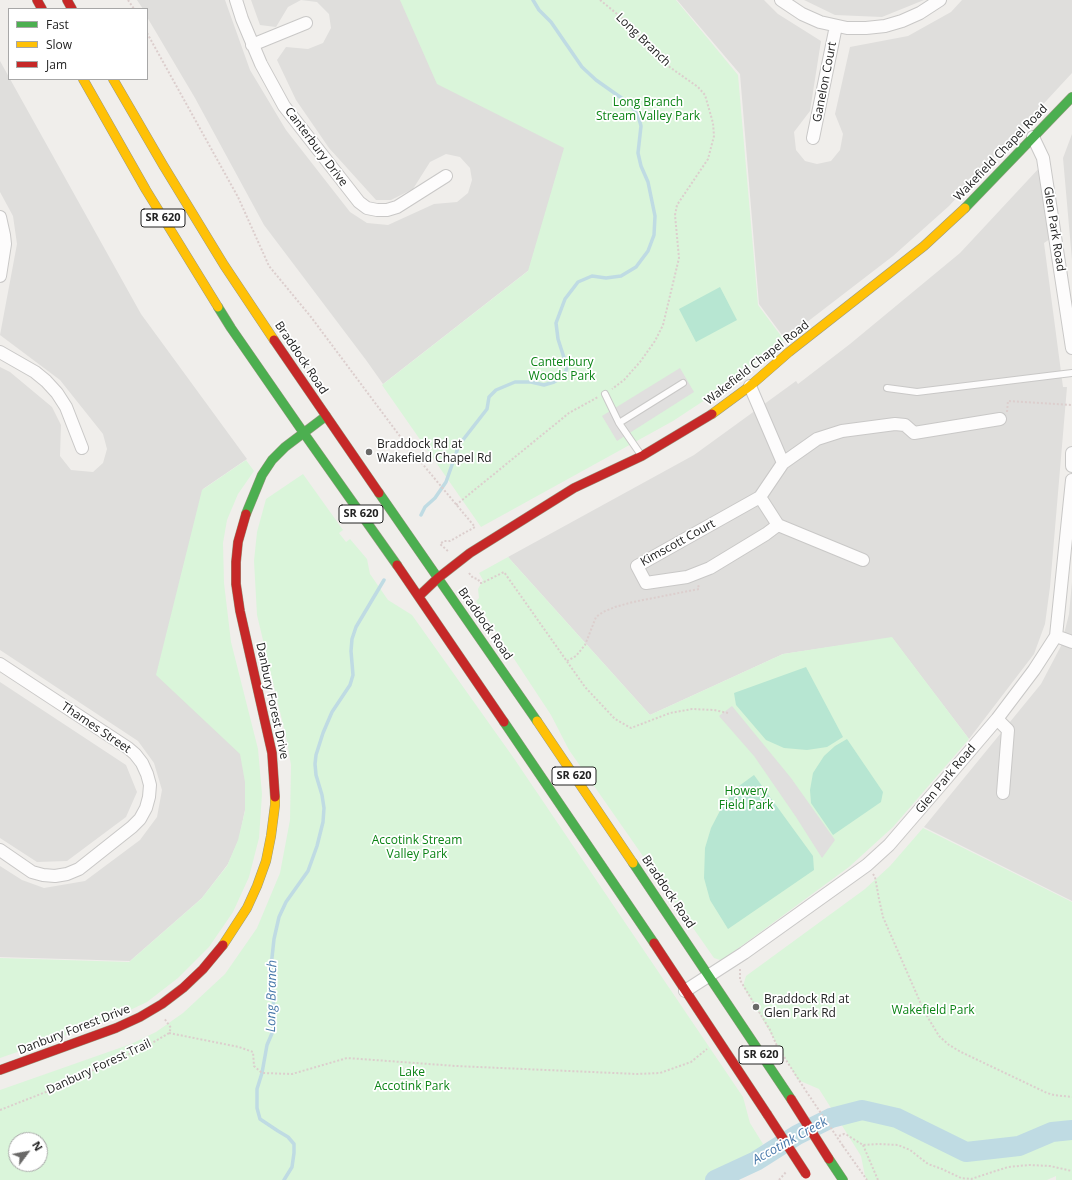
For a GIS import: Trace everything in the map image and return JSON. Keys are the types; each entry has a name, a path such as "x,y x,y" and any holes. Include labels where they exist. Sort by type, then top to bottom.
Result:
{"main road":[{"name":"SR 620","path":"84,80 146,190 231,328 419,596 611,878 808,1177"},
{"name":"Braddock Road","path":"114,80 224,265 709,976 843,1180"},
{"name":"Wakefield Chapel Road","path":"419,596 438,578 470,553 574,488 642,456 674,438 714,413 750,386 789,352 924,246 958,215 1072,97"},
{"name":"Danbury Forest Drive","path":"0,1070 116,1028 156,1008 183,988 203,969 220,950 247,908 266,861 275,805 272,760 267,727 240,611 236,584 238,542 252,497 262,475 272,460 303,432 326,416"}],"street":[{"name":"Canterbury Drive","path":"236,0 260,64 293,119 359,202 367,208 387,210 397,207 446,176"},
{"path":"781,0 802,14 820,22 836,26 866,28 885,26 902,21 920,13 940,0"},
{"path":"252,45 306,22"},
{"name":"Ganelon Court","path":"813,138 836,26"},
{"name":"Glen Park Road","path":"1033,137 1043,158 1072,348"},
{"path":"0,217 5,244 0,276"},
{"path":"0,352 35,372 57,393 66,406 82,448"},
{"path":"750,386 783,463"},
{"path":"863,560 778,525 760,497 783,463 817,439 842,431 895,424 905,425 914,433 1000,419"},
{"path":"1072,453 1072,466"},
{"name":"Glen Park Road","path":"685,991 868,872 889,845 997,719 1042,660 1056,636 1072,480"},
{"name":"Kimscott Court","path":"760,497 636,566 646,583 687,577 710,568 778,525"},
{"path":"1056,636 1072,642"},
{"name":"Thames Street","path":"0,664 128,748 142,763 150,785 146,808 136,823 79,868 67,874 55,876 32,872 0,850"},
{"path":"997,719 1008,730 1003,793"}],"lane":[{"path":"888,388 917,392 1072,373"},
{"path":"619,423 683,383"},
{"path":"605,394 619,423 642,456"}],"path":[{"name":"Long Branch","path":"456,505 569,413 616,387 632,371 655,341 663,325 679,258 676,215 677,205 708,159 714,136 713,123 705,95 698,87 661,61 627,23 600,0"},
{"path":"148,35 238,197 270,266 311,317 372,401 434,480 475,527"},
{"path":"1000,419 1007,422 1008,401 1072,405"},
{"path":"473,578 482,583 504,572 585,687 616,719 631,728 670,713 692,709 728,713"},
{"path":"567,661 576,656 585,645 596,617 603,612 614,607 634,602 699,589 696,573"},
{"path":"868,872 875,877 881,911 890,934 929,1020 939,1036 949,1046 973,1059 1047,1093 1072,1097"},
{"path":"743,965 739,970 740,980 770,1030 777,1046 867,1180"},
{"path":"156,1008 171,1028 169,1033 239,1047 253,1052 254,1066 262,1072 292,1074 347,1058 464,1066 637,1074 660,1073 691,1062 718,1041"},
{"name":"Danbury Forest Trail","path":"0,1110 56,1088 114,1060 142,1049 169,1033"},
{"path":"839,1136 844,1134 847,1135 863,1145 878,1180"},
{"path":"863,1145 898,1144 910,1150 928,1164 961,1178 970,1180 1008,1167 1029,1165 1050,1166 1072,1171"},
{"path":"779,1180 787,1171"}],"shaded area":[{"path":"137,0 225,0 250,70 286,130 350,212 367,223 388,225 434,204 457,202 468,193 472,180 470,168 460,157 446,154 430,162 413,189 391,200 376,200 329,148 296,100 277,60 286,47 308,49 323,43 331,28 329,14 317,2 301,0 402,0 565,147 529,270 383,384 264,225 195,98 148,19 148,8 142,8"},
{"path":"251,0 301,0 288,7 276,27 260,25"},
{"path":"677,0 764,0 778,14 821,41 810,111 794,132 796,150 805,161 817,164 831,161 840,150 843,134 835,114 850,47 908,36 951,12 962,0 1072,0 1072,73 949,206 893,256 785,339 759,304 740,74"},
{"path":"804,0 924,0 882,17 835,15"},
{"path":"0,61 8,75 8,80 11,80 141,314 247,459 203,489 157,674 241,752 245,771 246,805 239,839 228,864 202,898 130,961 0,957 0,866 22,880 44,888 85,881 140,840 157,817 162,790 154,763 138,741 0,650 0,367 10,372 52,407 61,425 60,456 71,470 93,472 103,463 107,449 103,434 60,380 0,335 17,244 13,216 0,192"},
{"path":"1072,134 1072,260 1063,158"},
{"path":"1041,166 1050,239 1044,243 1063,387 1067,387 1050,587 1045,624 1034,654 969,739 892,638 783,654 650,715 508,557 694,455 796,381 798,384 850,344 960,253"},
{"path":"680,368 694,392 617,441 602,416"},
{"path":"1072,582 1072,901 924,827 1041,684 1061,646 1069,614"},
{"path":"0,682 126,765 137,792 126,817 67,861 37,862 0,838"},
{"path":"732,706 791,778 835,840 822,858 754,756 719,716"}],"green space":[{"path":"400,0 676,0 738,75 758,305 784,340 714,394 673,421 481,527 382,385 528,271 564,148 437,84"},
{"path":"720,287 737,320 696,342 679,309"},
{"path":"246,460 254,471 238,494 227,520 223,543 224,583 231,642 258,749 262,794 259,838 249,877 233,912 209,947 178,978 147,1002 107,1021 0,1058 0,958 129,962 201,899 227,866 238,840 245,811 245,782 240,754 156,675 202,490"},
{"path":"303,474 343,530 339,533 346,542 350,539 367,559 370,574 388,600 412,615 513,757 743,1097 750,1123 763,1144 724,1180 0,1180 0,1090 131,1044 156,1032 183,1013 225,974 257,928 280,873 290,820 291,765 287,741 257,615 254,561 257,532 266,499"},
{"name":"Howery Field Park","path":"508,557 650,715 783,654 892,637 969,739 893,827 849,867 725,958 720,960 714,958 569,750 551,715 476,601 479,598 478,589 483,580 479,573"},
{"path":"806,667 843,737 827,747 807,750 784,748 766,740 736,705 734,693"},
{"path":"847,739 883,792 881,802 833,835 811,803 810,790 813,773 824,756 835,746"},
{"path":"754,775 813,856 814,870 728,929 710,900 704,878 705,848 711,828 723,805 739,786"},
{"name":"Wakefield Park","path":"923,828 1072,902 1072,1180 1056,1180 1056,1176 1047,1180 867,1180 861,1156 819,1089 798,1080 743,986 746,976 865,889 890,866"}],"waterway":[{"name":"Long Branch","path":"421,515 425,507 435,498 446,482 459,445 487,409 489,397 496,390 515,382 531,382 544,385 554,382 564,376 567,367 558,339 556,323 565,299 578,282 592,276 606,278 621,276 636,267 648,251 654,235 655,216 648,182 641,166 638,153 641,126 638,115 630,104 596,80 582,67 551,22 539,10 533,0"},
{"name":"Long Branch","path":"284,1180 292,1167 294,1144 288,1137 260,1119 257,1108 257,1089 262,1073 267,1045 273,1031 273,992 270,976 274,939 279,917 286,902 308,871 317,846 323,822 324,808 316,775 316,755 332,712 350,685 353,675 351,651 352,639 356,627 384,580"},
{"name":"Accotink Creek","path":"715,1180 756,1161 797,1135 831,1118 862,1110 897,1118 966,1152 1019,1146 1052,1132 1072,1130"}],"traffic: fast":[{"path":"965,208 1072,97"},
{"path":"218,307 303,432 397,565"},
{"path":"246,514 262,475 272,460 285,447 326,416"},
{"path":"379,493 537,721"},
{"path":"504,722 654,943"},
{"path":"633,863 791,1099"},
{"path":"829,1159 843,1180"}],"traffic: slow":[{"path":"84,80 146,190 218,307"},
{"path":"114,80 224,265 274,340"},
{"path":"712,414 750,386 789,352 924,246 965,208"},
{"path":"537,721 633,863"},
{"path":"223,945 247,908 266,861 271,836 275,797"}],"traffic: jam":[{"path":"37,0 41,8"},
{"path":"67,0 71,8"},
{"path":"274,340 379,493"},
{"path":"419,596 438,578 470,553 574,488 642,456 712,414"},
{"path":"246,514 238,542 236,584 240,611 272,753 275,797"},
{"path":"397,565 504,722"},
{"path":"654,943 767,1114"},
{"path":"0,1070 116,1028 140,1017 162,1004 183,988 203,969 223,945"},
{"path":"791,1099 829,1159"},
{"path":"767,1114 806,1174"}],"place":[{"name":"Braddock Rd at Wakefield Chapel Rd","path":"369,452"},
{"name":"Braddock Rd at Glen Park Rd","path":"756,1007"}],"park label":[{"name":"Long Branch Stream Valley Park","path":"648,110"},
{"name":"Canterbury Woods Park","path":"562,370"},
{"name":"Accotink Stream Valley Park","path":"417,848"},
{"name":"Lake Accotink Park","path":"412,1080"}]}
